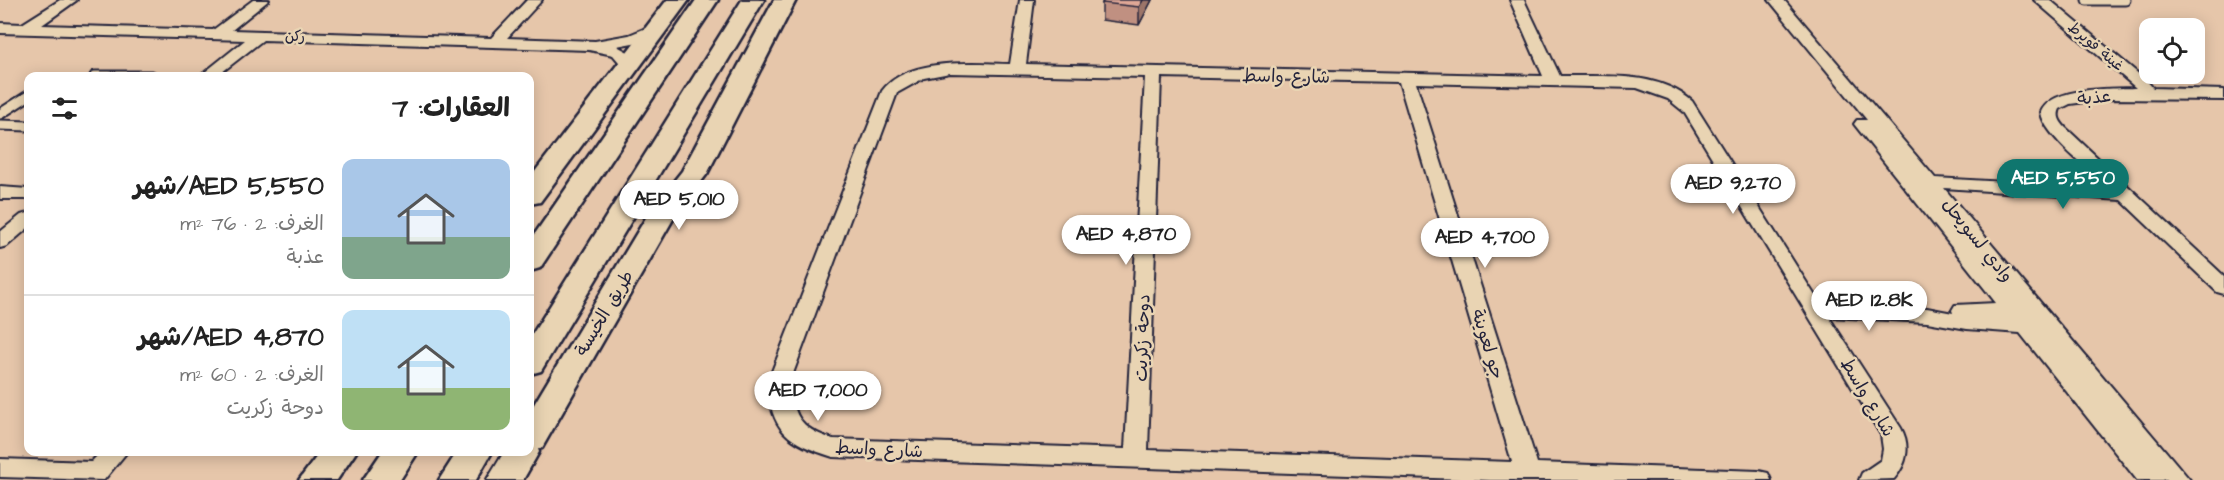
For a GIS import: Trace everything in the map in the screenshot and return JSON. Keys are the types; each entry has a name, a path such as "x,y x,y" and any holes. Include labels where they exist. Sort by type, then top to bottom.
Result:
{"main road":[{"path":"534,191 678,0"},
{"path":"534,256 707,0"},
{"name":"طريق الخيسة","path":"534,356 753,0"},
{"name":"طريق الخيسة","path":"534,432 664,211 694,174 785,0"},
{"path":"591,115 602,155"},
{"path":"664,211 668,177 680,133 678,122"},
{"path":"317,480 336,456"},
{"path":"381,480 397,456"},
{"path":"457,480 472,456"},
{"path":"506,480 520,456"}],"street":[{"path":"25,29 70,0"},
{"path":"217,34 262,0"},
{"path":"496,41 535,0"},
{"path":"1017,69 1027,0"},
{"path":"1517,0 1554,82"},
{"name":"وادي لسويحل","path":"1764,0 1927,190"},
{"name":"وادي لسويحل","path":"1776,0 2027,316 2151,480"},
{"name":"غينة فويرط","path":"2041,0 2140,83 2150,95"},
{"name":"ركن","path":"0,28 589,45 613,49 627,58 630,65"},
{"name":"ركن","path":"589,45 626,40 658,28"},
{"path":"212,72 260,35"},
{"name":"شارع واسط","path":"1759,480 1527,471 1321,473 1137,460 833,448 811,441 798,432 783,415 779,402 780,379 890,91 910,76 943,69 1017,69 1638,83 1665,90 1686,103 1893,434 1897,449 1893,463 1886,473 1871,480"},
{"name":"دوحة زكريت","path":"1137,460 1153,73"},
{"name":"جو لعوينة","path":"1406,78 1527,471"},
{"name":"عذبة","path":"2224,95 2103,95 2067,99 2055,105 2050,115 2061,133 2224,287"},
{"path":"1927,190 1979,194 2000,188 2128,195"},
{"path":"0,193 24,194"},
{"path":"0,242 24,222"},
{"path":"1813,309 1927,315 1967,322 2027,316 2050,328 2178,480"},
{"path":"0,468 92,476 112,456"}],"lane":[{"path":"2087,0 2125,0"},
{"path":"0,114 24,99"},
{"path":"0,125 24,126"}],"building":[{"path":"1104,0 1143,0 1139,7 1102,3"}]}
